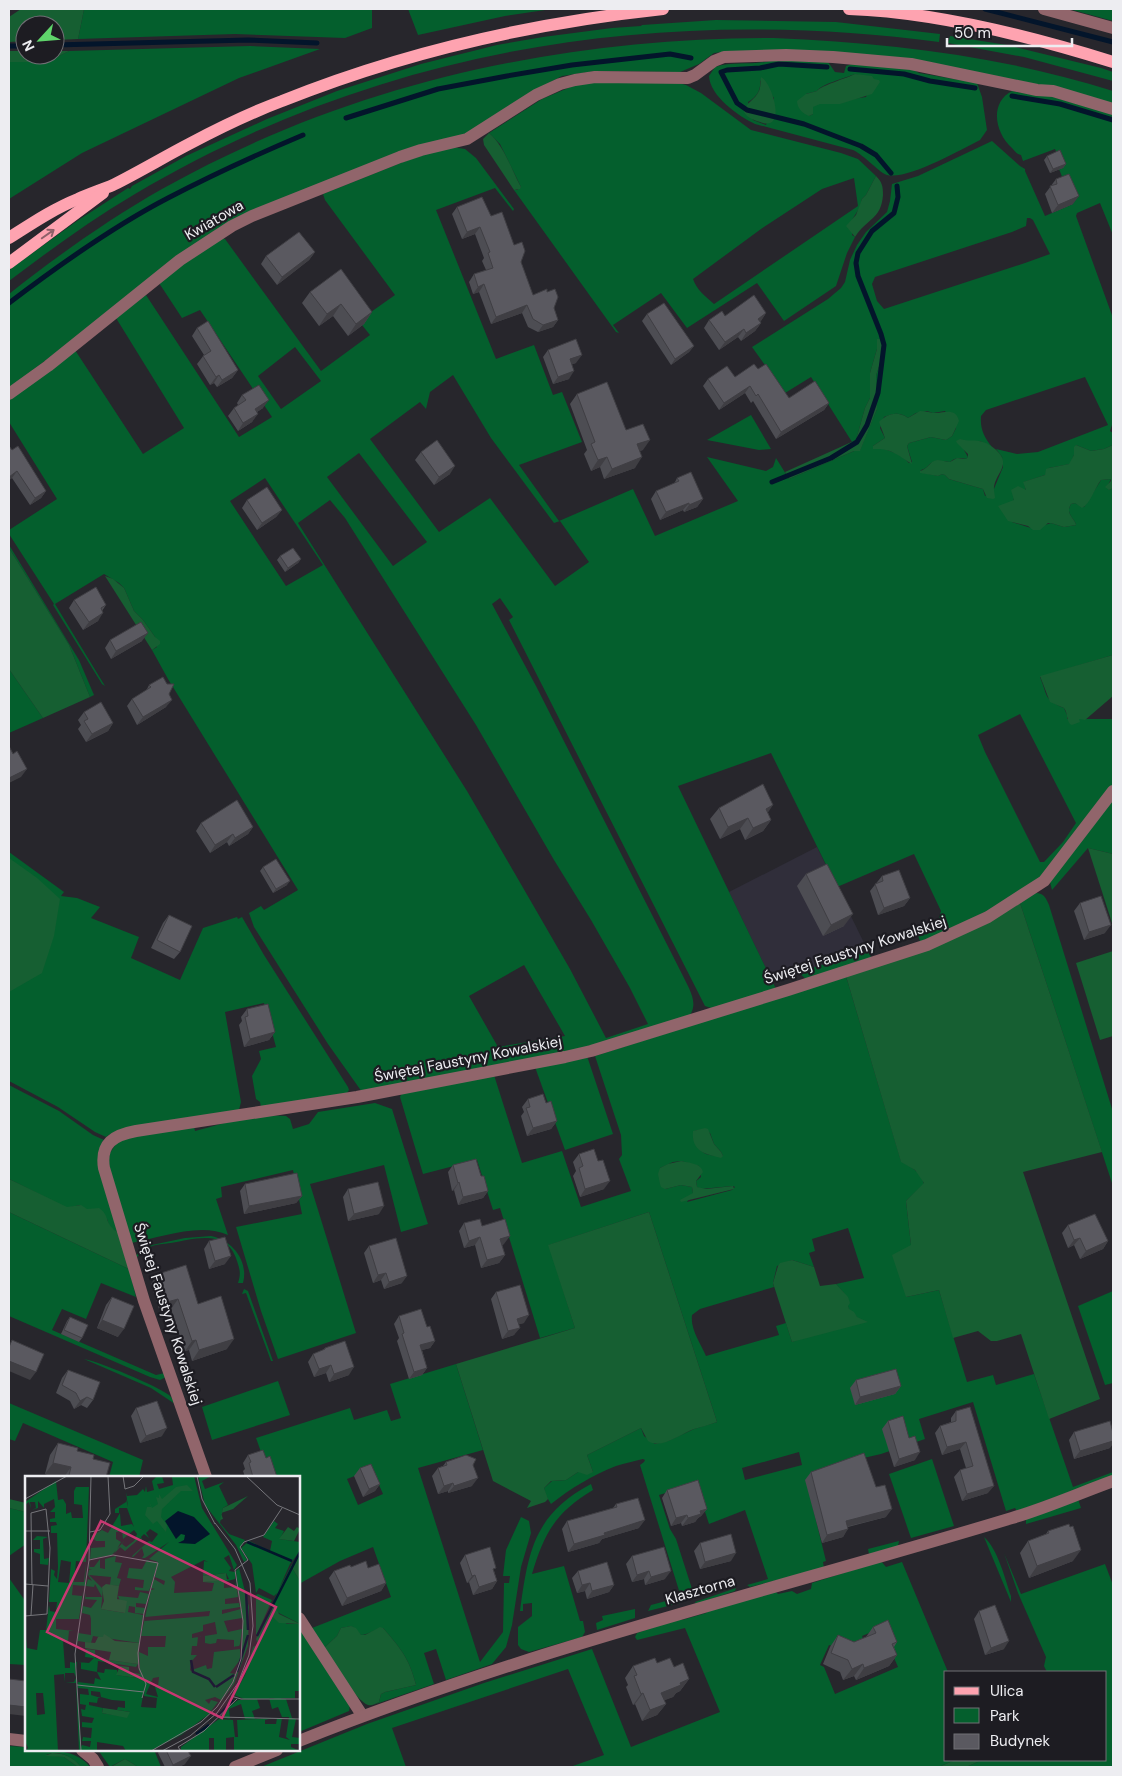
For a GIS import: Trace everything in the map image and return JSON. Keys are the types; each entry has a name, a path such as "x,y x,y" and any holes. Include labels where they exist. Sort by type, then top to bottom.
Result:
{"main road":[{"path":"9,238 78,198 112,186 190,143 247,116 289,98 364,71 416,55 504,34 562,22 663,9"},
{"path":"849,9 909,12 996,31 1113,62"},
{"path":"9,263 112,186"}],"street":[{"path":"1044,9 1113,28"},
{"name":"Kwiatowa","path":"9,394 48,366 180,260 232,226 252,216 385,163 421,150 470,138 536,95 568,82 596,77 688,78 714,61 724,57 811,56 911,64 1037,90 1053,91 1113,109"},
{"name":"Świętej Faustyny Kowalskiej","path":"206,1476 144,1301 104,1168 105,1150 115,1137 122,1133 357,1097 565,1057 788,990 927,945 981,922 1044,881 1113,791"},
{"name":"Klasztorna","path":"300,1741 362,1715 507,1666 643,1624 1014,1518 1113,1481"},
{"path":"300,1620 362,1715"},
{"path":"9,1739 25,1741"},
{"path":"83,1751 93,1759 98,1767"},
{"path":"235,1767 275,1751"}],"shaded area":[{"path":"817,847 868,951 772,981 729,892"}],"green space":[{"path":"21,9 84,9 78,39 65,40 65,15 15,15 15,42 9,42 9,17"},
{"path":"84,9 372,9 372,28 345,38 235,34 78,39"},
{"path":"408,9 552,9 505,16 418,35"},
{"path":"1069,9 1113,9 1113,21"},
{"path":"716,20 836,22 940,34 939,42 834,32 729,30 626,35 524,49 423,72 325,103 229,144 135,194 71,236 9,281 9,270 77,221 128,188 130,189 132,186 186,156 267,119 337,91 421,64 497,45 612,28"},
{"path":"950,36 1007,45 1101,68 1113,72 1113,81 1024,57 948,43"},
{"path":"774,38 860,43 988,60 1072,79 1113,91 1113,105 1056,88 933,64 730,51 714,53 699,64 680,72 596,71 562,76 473,131 249,213 123,302 9,388 9,294 65,252 122,213 162,189 234,152 307,121 382,95 458,74 536,58 614,47 694,40"},
{"path":"250,46 320,49 239,78 82,153 9,199 9,62 15,62 15,65 65,65 65,53 69,51"},
{"path":"9,51 15,51 15,62 9,62"},
{"path":"773,60 828,62 835,72 844,73 846,66 852,64 912,69 919,73 977,83 982,97 987,130 980,140 934,163 908,173 887,175 853,150 755,124 726,104 714,91 709,76 715,67 729,64","holes":["855,74 874,79 866,97 817,104 813,106 813,114 809,116 806,94","760,80 774,98 766,125 753,120 748,102 758,93"]},
{"path":"855,74 872,76 874,79 879,80 880,82 872,94 840,104 820,104 813,107 813,114 809,116 799,108 797,101 806,94"},
{"path":"761,77 773,96 775,106 776,114 774,120 769,123 753,120 744,112 759,91"},
{"path":"580,83 679,83 701,93 751,130 858,159 876,176 852,220 852,235 855,237 847,253 836,286 784,321 757,283 687,328 661,293 613,325 619,333 616,332 514,190 521,187 500,144 489,133 542,99","holes":["854,178 858,206 714,304 702,293 693,279 761,229 822,189"]},
{"path":"1012,91 1049,96 1113,114 1113,235 1100,203 1077,213 1076,216 1113,318 1113,422 1110,431 1113,433 1113,445 1091,451 1076,445 1070,464 1049,468 1045,475 1024,482 1026,491 1014,497 1012,522 1031,528 1051,523 1064,527 1076,525 1069,513 1071,504 1075,503 1084,507 1101,480 1111,479 1108,485 1109,490 1113,488 1113,655 1040,677 1047,696 1064,708 1067,719 1113,719 1113,786 1043,876 1019,895 921,944 917,933 937,925 941,911 914,854 837,887 771,753 678,786 776,989 714,1009 705,1006 509,620 513,617 500,598 492,604 536,686 692,994 692,1010 690,1015 575,1051 362,1092 328,1044 254,927 249,913 261,906 264,910 298,890 168,679 152,650 157,647 155,637 134,611 124,588 104,574 55,604 105,686 102,684 9,534 9,530 57,499 9,422 9,398 75,350 143,454 184,428 116,318 146,295 239,437 272,417 200,310 182,318 159,283 173,270 223,238 225,239 321,371 370,335 362,325 364,324 361,319 395,295 325,200 323,194 418,156 452,147 465,149 476,158 514,209 513,211 495,188 436,210 496,359 534,345 553,395 562,392 582,442 519,465 559,521 633,489 655,536 738,501 707,457 766,471 773,467 776,458 789,479 860,450 877,409 876,375 884,352 885,339 877,339 877,349 870,373 870,398 865,408 856,440 852,442 811,377 785,393 752,347 828,299 841,288 845,282 850,260 857,245 866,232 887,212 892,184 918,176 992,141 1025,169 1045,216 1073,204 1059,169 1063,168 1055,149 1023,161 1021,155 1006,142 998,127 997,118 997,110 1005,96","holes":["1027,218 1030,218 1033,220 1050,254 884,309 877,301 872,284 875,277 1026,226","295,347 321,381 281,409 258,376","453,375 491,438 554,523 560,521 589,562 555,586 490,498 439,532 370,439 420,402 426,409 430,392","1085,377 1108,425 1038,452 1017,454 996,449 1002,457 1003,467 993,491 985,496 983,489 949,479 942,474 938,476 920,472 934,462 950,462 957,458 966,459 968,457 964,450 969,442 980,441 992,447 983,433 981,416 986,410","945,411 956,428 952,436 946,440 931,437 909,443 907,446 912,462 909,463 897,454 873,446 885,438 880,428 884,417 896,414 908,418 916,413","359,453 427,542 393,566 327,477","265,478 323,565 286,586 230,501","330,500 345,518 476,725 591,920 630,988 648,1024 606,1038 570,969 467,791 298,523","1020,714 1076,823 1063,842 1044,862 1040,862 978,735","524,965 565,1036 498,1047 469,996"]},
{"path":"489,133 504,151 521,187 520,189 514,190 484,145 483,139"},
{"path":"876,176 881,182 882,203 876,214 855,237 846,226 856,215 862,199"},
{"path":"877,339 885,339 884,352 876,375 877,409 860,451 854,451 789,479 785,472 856,440 865,408 870,398 870,373 877,349"},
{"path":"920,411 936,413 953,412 956,414 959,421 952,436 946,440 931,437 909,443 907,446 912,464 890,451 873,449 873,446 885,438 879,422 882,419 889,415 897,414 908,418"},
{"path":"751,415 771,449 759,450 707,440"},
{"path":"960,439 978,441 992,446 1002,458 1002,467 994,485 995,498 987,498 983,489 949,479 942,474 938,476 920,473 920,471 935,461 950,462 957,458 966,459 968,454 956,441"},
{"path":"1076,445 1091,451 1113,445 1113,488 1109,490 1105,487 1111,479 1101,480 1085,506 1082,508 1075,503 1071,504 1069,513 1076,525 1064,527 1048,523 1040,530 1033,530 1028,526 1008,521 998,506 1014,500 1011,490 1018,486 1026,490 1023,482 1045,475 1046,469 1069,464 1074,455 1074,447"},
{"path":"9,545 79,660 94,695 90,697 69,645 9,548"},
{"path":"9,548 69,645 90,697 43,718 9,669"},
{"path":"105,576 113,579 124,588 134,611 160,641 160,644 152,650"},
{"path":"1113,655 1113,696 1085,720 1079,719 1080,722 1070,724 1064,708 1050,702 1040,676"},
{"path":"9,669 43,718 9,733"},
{"path":"1113,798 1113,854 1088,848 1052,890 1050,882"},
{"path":"1088,848 1113,854 1113,926"},
{"path":"9,852 64,892 61,896 77,898 100,907 91,918 139,937 131,958 180,980 203,928 242,917 348,1087 347,1093 261,1107 260,1102 256,1099 252,1076 261,1059 259,1051 276,1047 264,1003 225,1012 241,1102 239,1110 112,1133 106,1137 95,1132 58,1107 9,1081"},
{"path":"9,858 37,878 60,899 54,936 42,973 9,992"},
{"path":"1036,893 1043,895 1049,905 1113,1112 1113,1186 1020,903"},
{"path":"1020,903 1102,1152 1023,1172 1100,1399 1049,1419 1021,1334 997,1341 991,1341 978,1331 953,1338 939,1290 906,1297 892,1255 911,1245 906,1201 924,1183 915,1170 901,1162 846,976"},
{"path":"868,951 872,959 807,980 798,972"},
{"path":"1113,951 1113,1036 1100,1040 1076,963"},
{"path":"846,976 901,1161 918,1173 924,1184 906,1201 911,1245 906,1297 939,1290 967,1382 993,1375 996,1385 1034,1374 1073,1487 1113,1472 1113,1476 1017,1511 1015,1508 1006,1511 973,1402 919,1419 925,1439 881,1454 833,1465 808,1488 826,1561 823,1562 824,1568 750,1587 747,1585 768,1579 745,1510 709,1524 696,1484 659,1495 670,1529 676,1539 694,1595 681,1599 680,1603 648,1611 651,1605 681,1597 640,1465 645,1460 619,1465 599,1473 574,1487 551,1504 544,1488 552,1481 566,1480 578,1472 593,1472 587,1455 641,1428 644,1436 655,1444 668,1441 694,1429 717,1422 649,1212 549,1245 575,1328 540,1338 500,1208 493,1210 477,1160 423,1174 400,1097 402,1093 494,1075 522,1163 562,1151 581,1207 631,1191 619,1159 622,1155 621,1135 595,1056","holes":["696,1130 710,1133 714,1144 723,1156 707,1154 700,1150 693,1137","681,1161 699,1166 701,1177 696,1181 697,1187 701,1189 735,1187 732,1190 687,1202 693,1193 692,1187 681,1185 665,1189 660,1168 673,1162","848,1228 864,1278 836,1284 844,1293 849,1310 857,1317 792,1342 786,1323 776,1326 779,1335 706,1356 694,1331 692,1315 700,1309 774,1287 773,1283 777,1266 792,1260 814,1267 809,1253 815,1251 812,1239","799,1452 802,1465 745,1480 742,1468"]},
{"path":"587,1056 613,1134 565,1150 535,1067"},
{"path":"9,1085 59,1111 93,1135 104,1140 102,1142 119,1233 110,1228 107,1219 80,1205 67,1208 9,1179"},
{"path":"375,1103 392,1109 428,1224 401,1232 384,1165 310,1184 356,1333 278,1359 261,1311 236,1227 302,1214 293,1170 221,1187 222,1197 216,1199 228,1235 217,1231 192,1230 131,1243 108,1162 110,1153 119,1139 194,1126 195,1131 240,1119 275,1115 286,1116 290,1119 293,1129 309,1124 318,1112"},
{"path":"708,1129 714,1144 721,1152 723,1156 721,1158 701,1151 694,1144 693,1131"},
{"path":"681,1161 694,1164 702,1169 703,1172 696,1181 697,1187 706,1189 733,1186 734,1189 681,1202 680,1200 693,1193 692,1187 681,1185 665,1189 661,1187 658,1174 660,1168"},
{"path":"9,1179 67,1207 81,1205 87,1209 99,1208 103,1211 111,1226 119,1233 129,1269 9,1212"},
{"path":"9,1212 129,1269 136,1297 101,1283 86,1319 62,1309 52,1330 156,1375 165,1373 166,1377 160,1380 150,1377 9,1316"},
{"path":"649,1212 717,1422 694,1429 659,1444 648,1441 641,1428 587,1455 593,1472 587,1475 578,1472 566,1480 551,1481 544,1488 548,1499 545,1502 527,1508 531,1501 493,1481 456,1364 575,1328 548,1245"},
{"path":"211,1236 226,1242 237,1253 243,1267 243,1283 238,1283 240,1277 239,1270 233,1251 219,1240 200,1238 156,1245 148,1248 136,1258 135,1256 147,1246 185,1238"},
{"path":"792,1260 814,1267 820,1286 836,1284 848,1297 849,1309 857,1317 868,1322 792,1342 773,1283 780,1263"},
{"path":"244,1289 248,1291 273,1361 271,1361 246,1293 242,1294"},
{"path":"1113,1291 1113,1383 1105,1385 1078,1306"},
{"path":"84,1359 114,1369 153,1386 169,1395 175,1404 151,1388"},
{"path":"456,1364 483,1450 418,1468 480,1662 503,1632 504,1583 509,1583 510,1576 503,1576 506,1550 521,1517 529,1521 531,1533 521,1567 512,1625 506,1647 492,1664 446,1680 436,1649 424,1653 434,1684 376,1704 379,1702 381,1694 385,1692 416,1685 400,1648 383,1628 361,1635 353,1627 346,1627 341,1628 337,1636 324,1648 312,1628 391,1597 373,1547 340,1561 300,1583 300,1476 270,1476 256,1438 350,1408 354,1420 387,1410 391,1421 401,1418 390,1384","holes":["372,1469 383,1494 358,1505 347,1479"]},
{"path":"278,1381 290,1415 212,1440 202,1407"},
{"path":"9,1403 143,1460 139,1476 109,1476 113,1462 23,1423 15,1441 9,1439"},
{"path":"932,1459 954,1526 911,1538 889,1474"},
{"path":"591,1484 593,1490 580,1498 553,1525 541,1547 532,1574 564,1566 585,1632 582,1637 529,1652 521,1649 518,1645 518,1627 532,1616 532,1603 523,1604 523,1611 520,1611 523,1590 526,1570 537,1537 557,1508"},
{"path":"9,1499 25,1503 25,1512 9,1508"},
{"path":"1078,1499 1081,1508 1026,1524 1026,1519"},
{"path":"9,1508 25,1512 25,1545 9,1556"},
{"path":"984,1537 997,1556 1011,1596 1011,1602"},
{"path":"899,1541 898,1546 869,1554 868,1549"},
{"path":"1004,1553 1021,1594 1105,1564 1113,1585 1113,1767 966,1767 980,1761 1107,1761 1107,1671 1046,1671 1044,1666 1046,1657 1018,1593"},
{"path":"881,1561 886,1567 902,1562 948,1671 944,1671 944,1761 953,1761 939,1767 570,1767 604,1755 568,1669 392,1728 406,1767 261,1767 367,1724 484,1683 592,1649 631,1747 720,1712 685,1628 637,1640 635,1637 637,1633 681,1618 682,1620 706,1613 774,1590 778,1594 792,1591 797,1594 811,1589 812,1583","holes":["881,1628 898,1667 835,1694 824,1667 820,1665 829,1645 843,1650 864,1641 862,1636"]},
{"path":"9,1578 25,1601 25,1665 9,1664"},
{"path":"736,1588 735,1591 696,1604 695,1602"},
{"path":"635,1609 635,1618 597,1630 596,1623 603,1620 602,1616"},
{"path":"351,1626 356,1628 361,1635 365,1635 380,1627 383,1628 404,1654 416,1685 385,1692 381,1694 379,1702 374,1705 368,1705 363,1702 350,1688 324,1648 337,1636 341,1628"},
{"path":"300,1629 350,1705 349,1711 300,1732"},
{"path":"9,1746 25,1747 25,1751 61,1751 69,1753 77,1756 90,1767 81,1767 70,1757 51,1753 46,1755 64,1757 78,1767 9,1767"},
{"path":"99,1751 158,1751 155,1752 161,1767 138,1767 125,1759 110,1767"},
{"path":"52,1753 68,1756 81,1767 78,1767 64,1757 45,1756"},
{"path":"125,1759 138,1767 111,1767"},
{"path":"953,1761 980,1761 966,1767 939,1767"}],"building":[{"path":"1060,150 1066,164 1053,169 1047,156"},
{"path":"1069,174 1079,196 1058,205 1050,186 1057,184 1056,179"},
{"path":"482,197 491,216 502,212 514,245 522,242 525,251 521,262 533,295 547,289 547,292 555,289 558,297 554,308 558,320 543,325 533,319 527,305 496,317 484,284 478,287 474,274 493,268 488,253 490,252 480,227 467,232 457,207"},
{"path":"299,232 315,252 282,277 266,256"},
{"path":"341,269 372,312 356,324 341,304 327,314 310,292"},
{"path":"754,295 766,313 758,319 761,323 746,333 744,329 725,342 709,320 722,311 725,316"},
{"path":"664,303 694,346 675,359 647,314"},
{"path":"208,321 238,370 222,380 219,375 216,377 203,356 211,351 197,328"},
{"path":"576,339 582,355 570,359 574,371 558,377 548,350"},
{"path":"754,364 758,369 766,364 789,398 815,381 829,403 781,432 758,394 756,396 750,386 724,403 708,379 727,366 735,377"},
{"path":"607,382 626,430 643,424 650,440 637,444 642,457 612,469 607,457 598,460 591,444 595,442 577,394"},
{"path":"259,385 269,400 255,409 258,414 243,423 234,408 246,400 242,395"},
{"path":"437,440 455,466 439,477 421,452"},
{"path":"9,446 12,450 18,446 46,491 35,498 17,471 9,477"},
{"path":"691,472 703,499 666,512 656,491 679,481 677,478"},
{"path":"267,487 282,510 262,523 247,500"},
{"path":"293,548 301,559 288,568 280,556"},
{"path":"96,587 106,605 101,608 103,613 89,622 74,600"},
{"path":"141,622 148,633 116,651 110,640"},
{"path":"163,677 167,684 174,684 169,694 172,700 143,717 132,699 151,687 149,685"},
{"path":"101,702 113,723 92,734 84,721 88,719 84,712"},
{"path":"9,746 13,754 17,751 27,769 9,778"},
{"path":"763,784 773,805 766,809 771,820 753,828 748,818 728,827 719,808"},
{"path":"237,800 253,827 235,838 233,834 215,845 201,823"},
{"path":"276,859 290,881 276,889 263,867"},
{"path":"827,864 853,914 831,925 806,874"},
{"path":"899,870 910,898 884,908 875,884 883,881 882,876"},
{"path":"1101,896 1111,925 1089,932 1080,903"},
{"path":"169,915 192,926 180,952 157,940"},
{"path":"268,1004 275,1032 250,1039 245,1017 248,1016 247,1009"},
{"path":"543,1094 546,1103 551,1101 557,1121 533,1128 526,1108 530,1107 528,1099"},
{"path":"594,1149 598,1161 603,1160 610,1181 585,1189 579,1168 583,1166 579,1154"},
{"path":"476,1159 481,1176 484,1176 488,1191 463,1197 453,1165"},
{"path":"297,1173 302,1196 249,1206 245,1184"},
{"path":"378,1182 384,1206 354,1214 348,1189"},
{"path":"1095,1214 1108,1241 1086,1251 1080,1238 1074,1240 1068,1225"},
{"path":"480,1219 482,1226 505,1219 510,1236 500,1239 505,1255 487,1260 480,1237 469,1241 464,1223"},
{"path":"225,1237 231,1256 215,1261 209,1241"},
{"path":"396,1238 407,1276 389,1282 386,1273 378,1275 369,1246"},
{"path":"186,1265 198,1304 221,1296 234,1339 199,1350 196,1340 192,1341 178,1299 167,1302 158,1274"},
{"path":"520,1285 529,1315 517,1319 520,1328 508,1331 496,1292"},
{"path":"112,1297 134,1306 124,1329 102,1320"},
{"path":"421,1309 427,1327 430,1326 435,1341 420,1345 427,1368 414,1372 402,1334 404,1333 399,1316"},
{"path":"70,1317 88,1325 82,1338 64,1330"},
{"path":"12,1340 44,1354 36,1372 9,1361 9,1347"},
{"path":"345,1341 354,1367 334,1374 331,1365 319,1369 313,1354"},
{"path":"896,1369 901,1386 860,1397 856,1380"},
{"path":"68,1370 100,1382 93,1400 87,1397 80,1401 76,1393 62,1385"},
{"path":"157,1401 167,1428 146,1436 136,1408"},
{"path":"970,1407 994,1486 967,1494 960,1470 973,1466 966,1442 947,1447 940,1426 956,1421 956,1411"},
{"path":"903,1416 909,1438 915,1436 920,1452 899,1459 888,1421"},
{"path":"1110,1421 1113,1441 1080,1451 1074,1432"},
{"path":"58,1443 78,1448 77,1451 94,1455 93,1459 110,1463 106,1476 72,1476 69,1475 71,1467 53,1463"},
{"path":"263,1450 266,1458 270,1456 277,1476 253,1476 248,1455"},
{"path":"864,1453 876,1487 885,1485 892,1509 846,1521 848,1529 827,1535 811,1472"},
{"path":"466,1455 476,1459 473,1465 478,1478 454,1486 453,1483 444,1486 438,1468 447,1465 446,1462"},
{"path":"371,1464 380,1484 369,1489 360,1468"},
{"path":"698,1480 707,1509 700,1511 701,1514 688,1518 687,1515 676,1518 667,1490"},
{"path":"638,1498 645,1520 574,1544 567,1521 617,1507 616,1504"},
{"path":"1069,1524 1070,1527 1073,1526 1081,1550 1037,1566 1028,1541 1049,1533 1048,1531"},
{"path":"731,1534 736,1553 705,1562 700,1543"},
{"path":"490,1547 496,1568 493,1569 497,1581 479,1587 475,1575 472,1576 465,1555"},
{"path":"664,1547 671,1571 651,1577 649,1571 637,1575 632,1556"},
{"path":"366,1561 368,1568 379,1564 386,1583 347,1598 334,1571"},
{"path":"607,1562 614,1585 592,1591 590,1583 582,1585 578,1571"},
{"path":"995,1605 1009,1641 991,1648 979,1611"},
{"path":"888,1620 897,1642 892,1644 897,1655 864,1668 863,1664 852,1669 848,1660 831,1653 838,1635 854,1642 876,1633 873,1627"},
{"path":"655,1658 657,1663 670,1658 674,1667 683,1663 689,1679 680,1683 681,1685 661,1693 666,1704 650,1710 634,1676 637,1675 633,1666"},
{"path":"9,1679 25,1681 25,1707 9,1705"},
{"path":"166,1751 188,1751 191,1756 173,1765"}],"waterway":[{"path":"985,9 1113,42"},
{"path":"65,45 248,40 317,43"},
{"path":"9,46 15,46"},
{"path":"346,118 438,89 507,76 572,65 670,54 691,58"},
{"path":"827,67 779,64 721,72 737,103 747,110 804,124 861,146 876,155 891,173"},
{"path":"850,69 904,74 930,81 975,88"},
{"path":"1012,96 1060,104 1113,120"},
{"path":"9,303 86,247 147,209 218,173 303,135"},
{"path":"772,482 831,458 857,442 867,425 878,393 884,345 858,276 856,263 858,253 872,231 894,213 898,197 897,186"}]}
